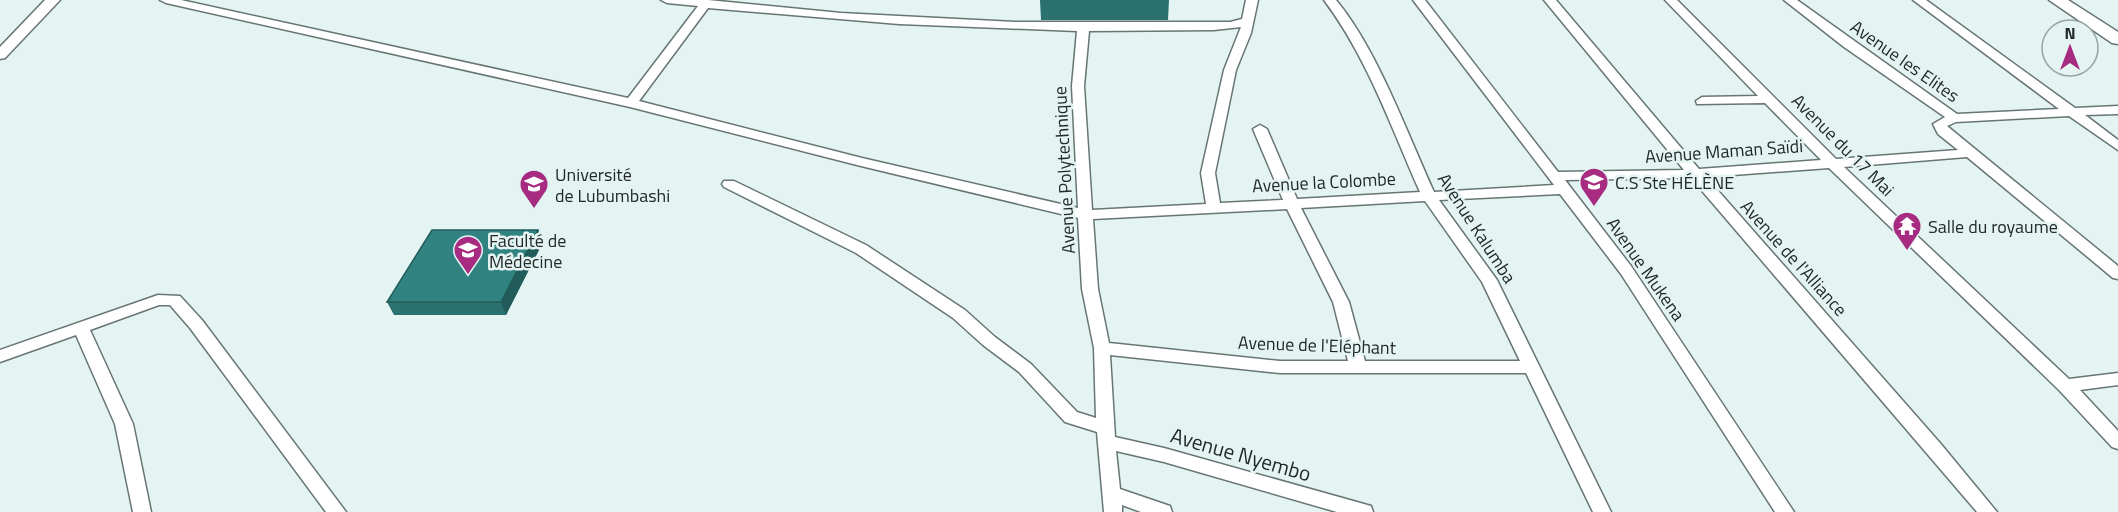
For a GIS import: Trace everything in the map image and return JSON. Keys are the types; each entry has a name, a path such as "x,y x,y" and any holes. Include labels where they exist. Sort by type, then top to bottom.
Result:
{"highway":[{"path":"2057,0 2118,39"},
{"path":"2073,0 2118,28"}],"main road":[{"path":"0,55 54,0"}],"street":[{"name":"Avenue la Colombe","path":"166,0 631,103 861,162 1087,215 1564,189"},
{"path":"667,0 966,24 1228,27 1248,21"},
{"path":"1214,207 1208,173 1230,70 1248,21 1252,0"},
{"name":"Avenue Kalumba","path":"1330,0 1344,17 1373,72 1429,196 1485,273 1602,512"},
{"name":"Avenue Mukena","path":"1419,0 1626,270 1785,512"},
{"name":"Avenue de l'Alliance","path":"1550,0 1693,174 1891,395 1988,512"},
{"name":"Avenue du 17 Mai","path":"1671,0 1831,162 2065,386 2118,442"},
{"name":"Avenue les Elites","path":"1790,0 1848,44 1954,118 2118,110"},
{"path":"1919,0 2118,146"},
{"path":"631,103 706,3"},
{"name":"Avenue Polytechnique","path":"1083,27 1078,86 1079,118 1090,289 1102,348 1106,435 1113,512"},
{"path":"1702,101 1769,99"},
{"path":"1954,118 1940,123 1940,127 2118,274"},
{"path":"1260,129 1292,205 1341,302 1358,367"},
{"name":"Avenue Maman Saïdi","path":"1554,176 1693,174 1969,153"},
{"name":"Avenue Nyembo","path":"729,184 861,249 959,314 1024,368 1071,417 1106,435 1164,455 1364,512"},
{"path":"0,356 158,300 174,300 196,324 337,512"},
{"path":"80,327 124,424 142,512"},
{"name":"Avenue de l'Eléphant","path":"1102,348 1251,365 1532,367"},
{"path":"2065,386 2118,379"},
{"path":"1110,493 1163,512"}],"building":[{"name":"Faculté de Médecine","path":"432,230 538,230 501,302 387,302"}],"place":[{"name":"C.S Ste HÉLÈNE","path":"1594,208"},
{"name":"Université de Lubumbashi","path":"534,210"},
{"name":"Salle du royaume","path":"1907,252"},
{"name":"Faculté de Médecine","path":"468,276"}]}
